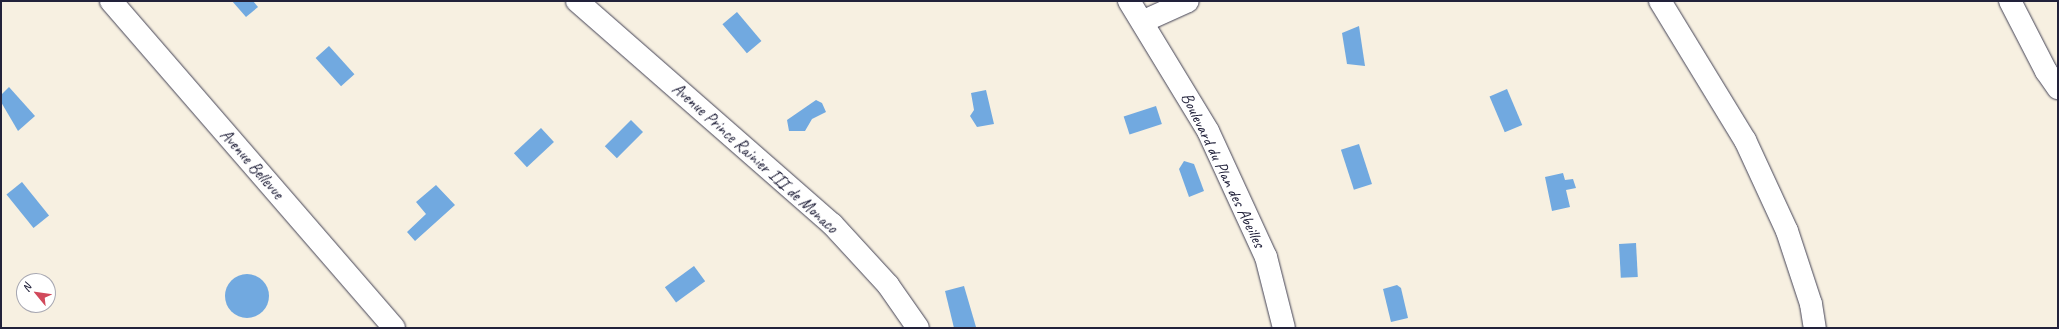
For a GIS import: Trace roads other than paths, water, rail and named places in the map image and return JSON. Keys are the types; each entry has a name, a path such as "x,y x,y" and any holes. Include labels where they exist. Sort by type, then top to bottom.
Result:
{"street":[{"name":"Avenue Bellevue","path":"111,1 394,328"},
{"name":"Avenue Prince Rainier III de Monaco","path":"577,1 832,224 888,285 918,328"},
{"name":"Boulevard du Plan des Abeilles","path":"1129,1 1144,21 1208,131 1263,250 1284,328"},
{"path":"1144,21 1188,1"},
{"path":"1660,1 1745,140 1787,231 1811,304 1815,328"},
{"path":"2010,1 2058,88"}],"water":[{"path":"232,1 253,1 258,7 246,17"},
{"path":"737,12 761,41 747,53 722,24"},
{"path":"1359,26 1365,66 1347,64 1342,33"},
{"path":"329,46 354,74 341,86 316,58"},
{"path":"9,87 35,116 18,131 1,102 1,95"},
{"path":"1507,89 1522,125 1505,132 1490,96"},
{"path":"986,90 994,124 977,127 970,116 974,110 971,93"},
{"path":"816,100 822,103 826,112 812,119 805,131 789,131 787,120"},
{"path":"1156,106 1162,124 1130,135 1124,117"},
{"path":"631,120 643,132 617,158 605,146"},
{"path":"541,128 554,142 527,167 514,153"},
{"path":"1359,144 1372,184 1354,190 1341,150"},
{"path":"1184,161 1194,164 1204,191 1189,197 1179,169"},
{"path":"1563,173 1565,180 1573,179 1576,188 1566,190 1570,207 1552,211 1545,177"},
{"path":"22,182 49,215 34,228 6,195"},
{"path":"436,185 455,205 415,241 407,232 426,214 416,202"},
{"path":"1636,243 1638,277 1621,278 1619,244"},
{"path":"694,266 705,281 676,303 665,287"},
{"path":"243,274 251,274 256,275 263,280 268,287 268,305 263,312 256,317 243,318 235,315 228,308 225,300 225,292 228,284 235,277"},
{"path":"1397,285 1401,288 1408,318 1391,322 1383,289"},
{"path":"964,286 976,327 954,328 945,291"}]}
